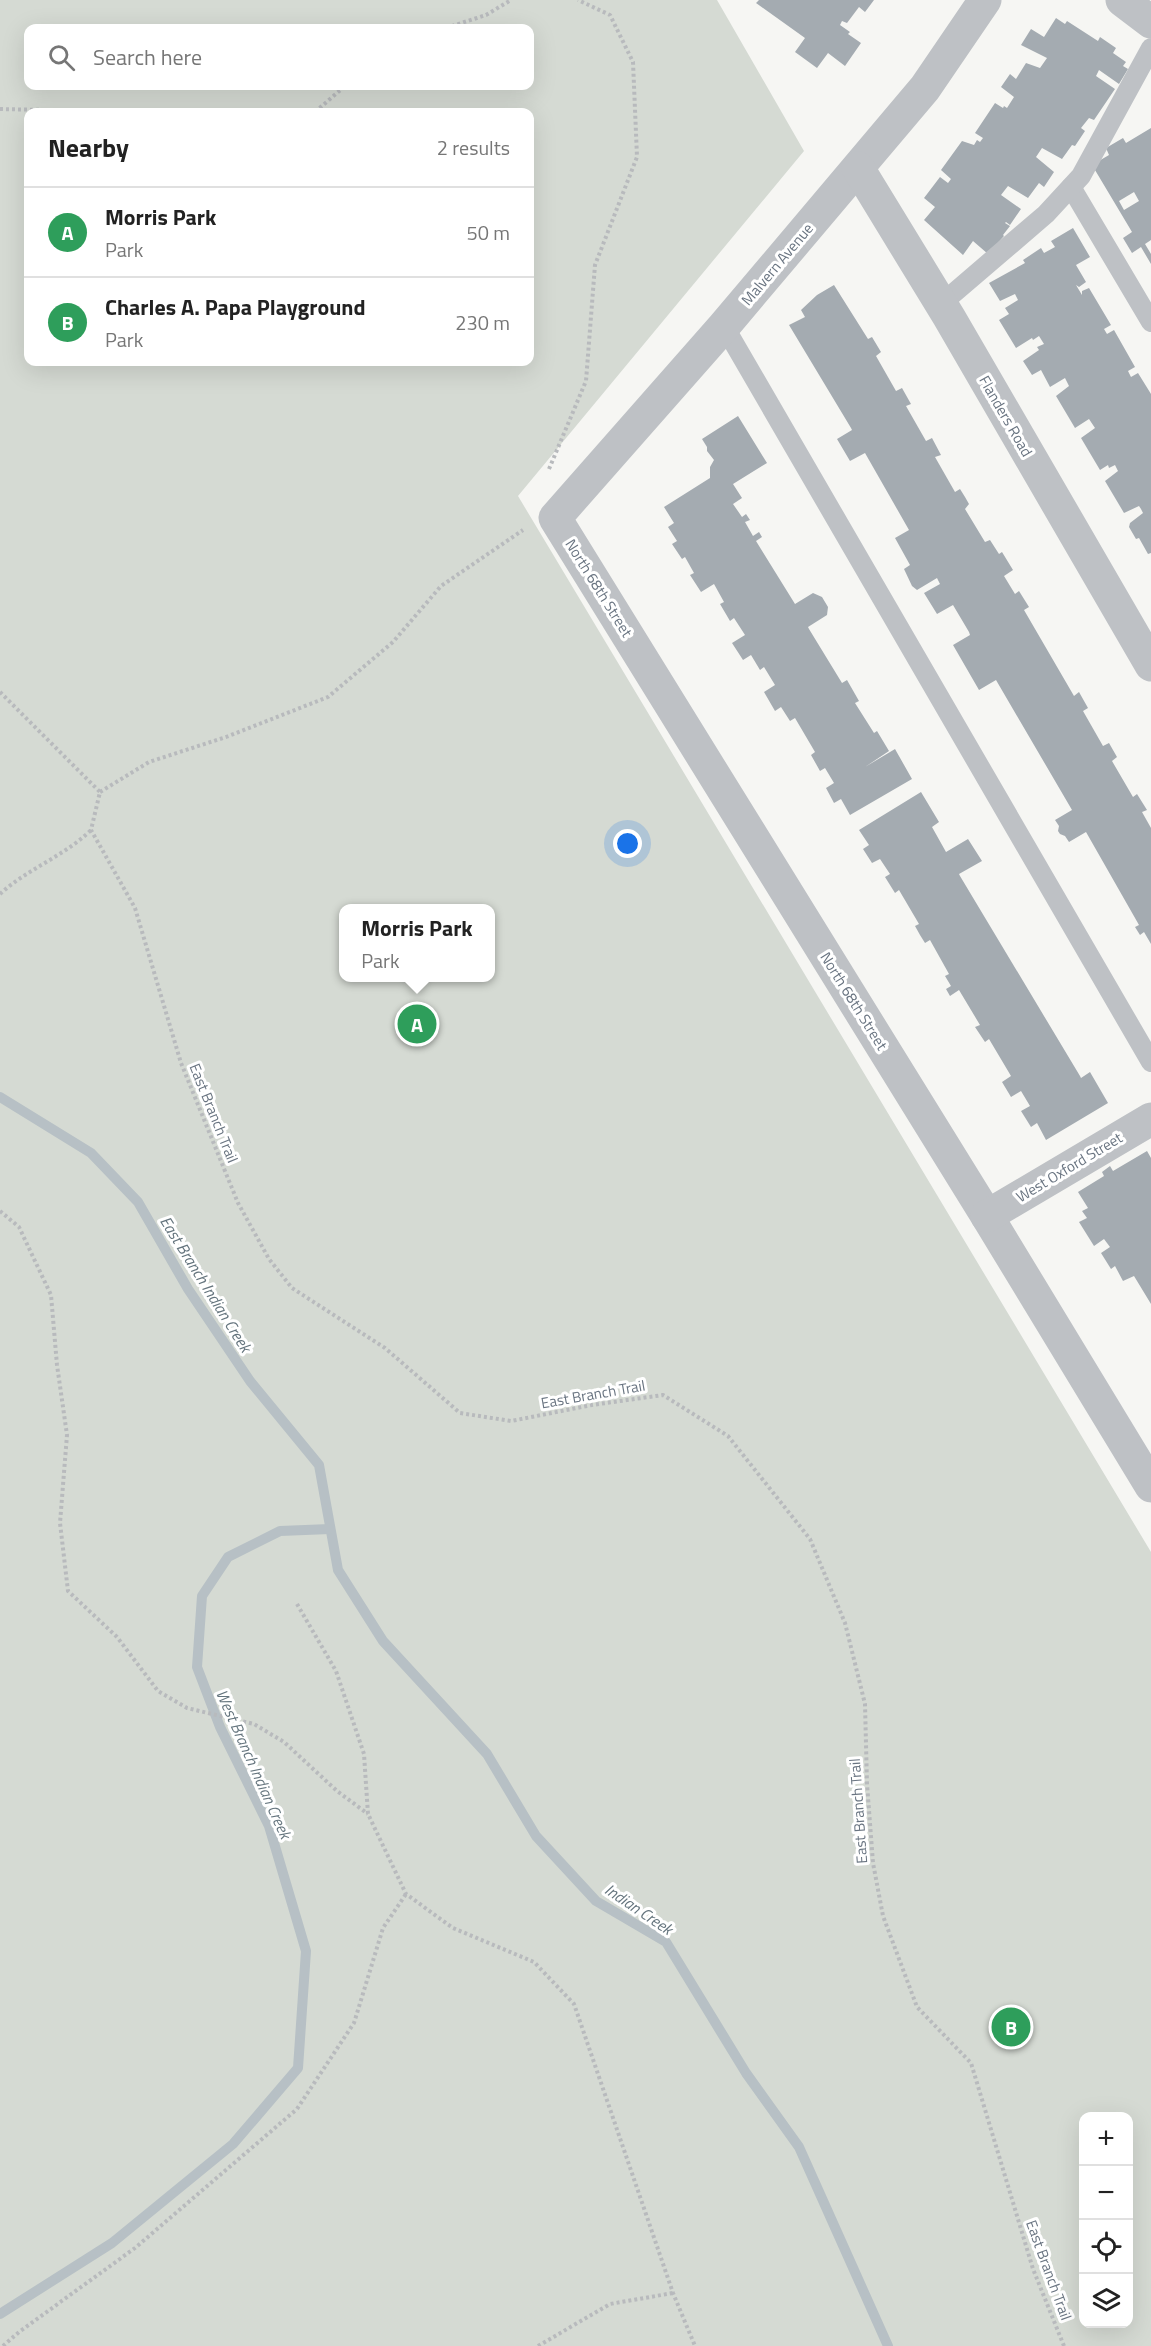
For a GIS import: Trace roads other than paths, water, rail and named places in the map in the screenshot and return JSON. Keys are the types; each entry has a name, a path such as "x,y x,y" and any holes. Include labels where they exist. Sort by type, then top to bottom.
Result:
{"street":[{"name":"Malvern Avenue","path":"542,522 724,327 925,88 985,0"},
{"path":"1122,0 1151,22"},
{"name":"Flanders Road","path":"858,168 941,304 1151,665"},
{"name":"North 68th Street","path":"542,522 987,1216 1151,1486"},
{"name":"West Oxford Street","path":"987,1216 1151,1119"}],"lane":[{"path":"941,304 1046,213 1081,176 1151,48"},
{"path":"1071,187 1151,322"},
{"path":"724,327 1151,1062"}],"waterway":[{"name":"Indian Creek","path":"0,1097 91,1153 138,1202 188,1289 250,1381 319,1465 338,1570 383,1641 487,1754 536,1836 596,1901 666,1942 746,2073 799,2147 888,2346"},
{"name":"West Branch Indian Creek","path":"0,2314 112,2243 233,2144 298,2068 306,1951 269,1826 220,1727 197,1667 202,1596 228,1557 280,1531 330,1529"}],"place":[{"name":"Morris Park","path":"417,1024"},
{"name":"Charles A. Papa Playground","path":"1011,2027"}],"water label":[{"name":"East Branch Indian Creek","path":"206,1284"}]}
